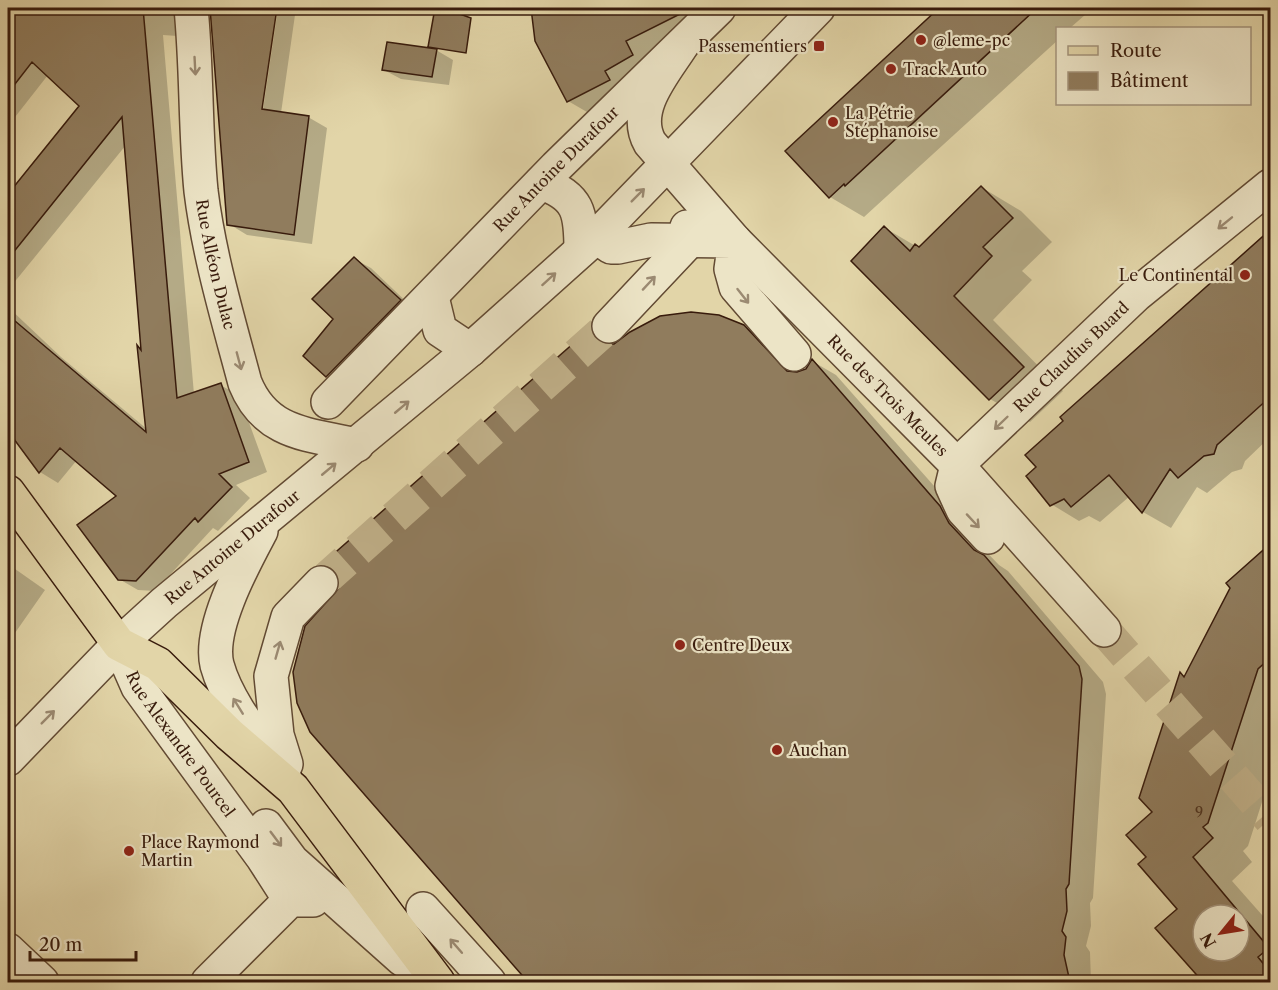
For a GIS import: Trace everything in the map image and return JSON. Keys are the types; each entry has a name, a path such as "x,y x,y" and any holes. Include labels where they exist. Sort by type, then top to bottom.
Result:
{"main road":[{"name":"Rue Alexandre Pourcel","path":"8,492 119,644 158,664 229,734 293,789 436,982"}],"street":[{"name":"Rue Alléon Dulac","path":"191,8 201,189 207,231 244,383 251,399 273,423 285,429 357,445"},
{"name":"Rue Antoine Durafour","path":"328,402 541,183 719,8"},
{"name":"Rue Antoine Durafour","path":"8,759 119,644 164,603 470,350 589,243 668,165 818,8"},
{"name":"Rue Antoine Durafour","path":"682,45 664,98 663,112 669,133 692,139"},
{"name":"Rue Antoine Durafour","path":"668,165 650,143 642,124 656,84 682,45"},
{"path":"668,165 691,239"},
{"name":"Rue des Trois Meules","path":"668,165 735,241 957,465 1104,630"},
{"path":"541,183 564,193 577,209 589,243 618,247 651,240 735,241 731,269 736,287 794,354"},
{"name":"Rue Claudius Buard","path":"957,465 1136,295 1270,186"},
{"path":"609,326 691,239"},
{"path":"432,297 440,330 470,350"},
{"path":"957,465 952,486 963,510 988,537"},
{"name":"Rue Alexandre Pourcel","path":"268,519 233,584 218,634 216,663 236,704 293,789"},
{"path":"293,789 277,735 271,676 288,617 321,583"},
{"name":"Rue Alexandre Pourcel","path":"119,644 138,687 263,858 290,900"},
{"path":"241,792 292,861 402,959 436,982"},
{"path":"208,982 290,900 344,906"},
{"path":"423,909 489,982"},
{"path":"8,950 42,982"}],"building":[{"path":"8,8 143,8 177,398 221,383 249,462 219,474 232,487 198,522 195,518 136,581 118,580 77,525 116,496 60,448 39,473 8,431 8,315 146,432 137,345 141,350 122,117 8,259 8,194 79,106 32,62 8,93"},
{"path":"210,8 277,8 262,109 309,116 294,235 227,225"},
{"path":"435,8 443,8 471,18 466,53 428,47"},
{"path":"531,8 692,8 626,41 633,55 605,71 610,80 567,102 535,41"},
{"path":"939,8 1037,8 845,186 844,184 829,198 785,151"},
{"path":"387,42 437,49 432,77 382,70"},
{"path":"981,186 1013,218 983,247 992,256 954,296 1024,367 989,400 851,261 884,226 910,251 915,244 919,247"},
{"path":"1270,230 1270,397 1217,445 1214,454 1204,456 1178,478 1170,469 1142,513 1109,475 1071,507 1064,499 1050,506 1026,476 1036,467 1025,455 1063,421 1060,417"},
{"path":"354,257 401,300 326,377 303,356 333,319 312,299"},
{"name":"Centre Deux","path":"691,312 719,315 744,325 787,371 797,372 806,369 812,359 940,506 949,523 974,550 984,555 1079,666 1082,679 1069,884 1066,889 1067,911 1062,931 1066,937 1064,955 1070,982 528,982 310,732 297,703 293,672 305,626 339,588 339,578 334,570 321,565 591,328 597,340 605,344 614,344 630,332 660,316"},
{"path":"1270,544 1270,658 1258,669 1208,823 1203,827 1213,838 1193,857 1231,903 1191,903 1191,963 1251,963 1251,926 1269,948 1258,957 1270,972 1270,982 1203,982 1155,928 1177,909 1138,864 1146,857 1126,835 1152,812 1139,798 1180,672 1184,677 1230,588 1226,583"}],"tunnel":[{"path":"321,583 609,326"},
{"path":"1104,630 1270,819"}],"place":[{"name":"@leme-pc","path":"921,40"},
{"name":"Passementiers","path":"819,46"},
{"name":"Track Auto","path":"891,69"},
{"name":"La Pétrie Stéphanoise","path":"833,122"},
{"name":"Le Continental","path":"1245,275"},
{"name":"Centre Deux","path":"680,645"},
{"name":"Auchan","path":"777,750"},
{"name":"Place Raymond Martin","path":"129,851"}]}
